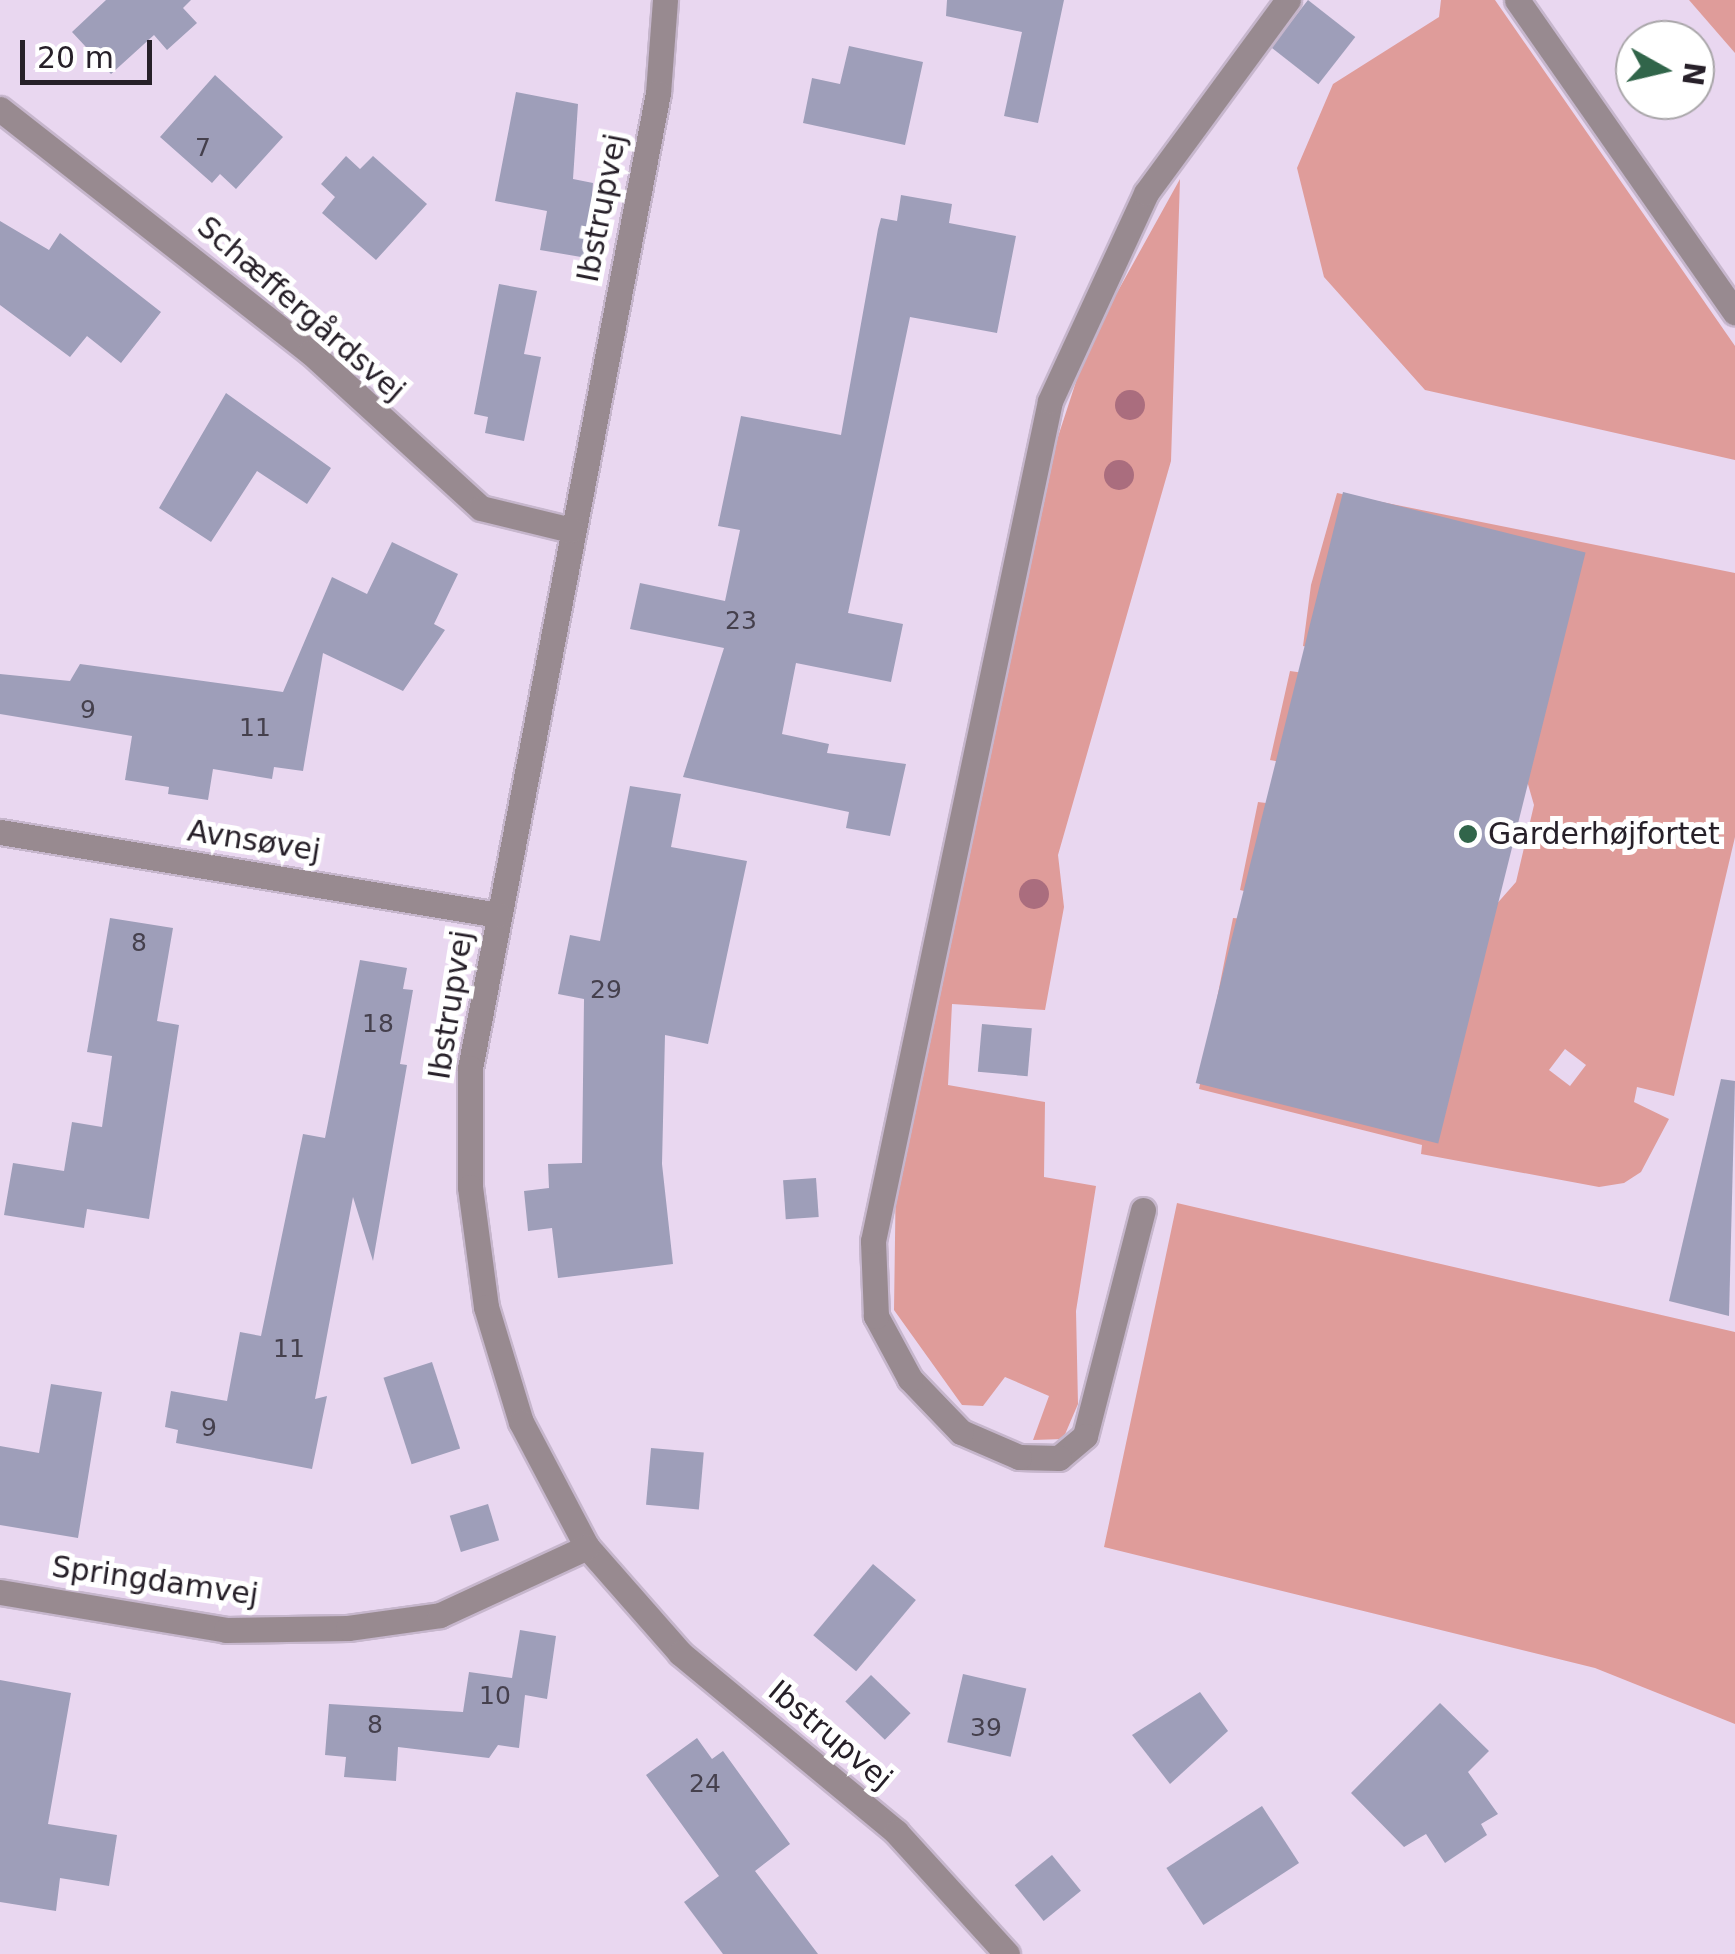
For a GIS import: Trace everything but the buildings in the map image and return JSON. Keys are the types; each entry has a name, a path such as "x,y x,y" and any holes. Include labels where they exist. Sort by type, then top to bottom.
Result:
{"street":[{"name":"Ibstrupvej","path":"666,0 658,94 470,1068 470,1187 486,1307 521,1422 587,1547 680,1653 896,1832 1007,1954"},
{"path":"1143,1210 1085,1436 1059,1458 1018,1457 961,1432 910,1379 876,1316 873,1241 1050,401 1146,193 1288,0"},
{"path":"1517,0 1735,312"},
{"name":"Schæffergårdsvej","path":"0,109 310,352 482,508 571,530"},
{"name":"Avnsøvej","path":"0,832 498,915"},
{"name":"Springdamvej","path":"0,1592 226,1630 348,1628 440,1615 587,1547"}],"shaded area":[{"path":"1441,0 1495,0 1735,346 1735,460 1425,390 1324,277 1297,168 1333,84 1439,17"},
{"path":"1689,0 1735,0 1735,53 1715,30 1715,20 1706,20"},
{"path":"1180,179 1171,461 1058,855 1064,907 1045,1010 952,1004 948,1085 1045,1102 1044,1177 1096,1186 1076,1311 1078,1404 1063,1439 1033,1440 1049,1396 1005,1377 983,1406 962,1405 894,1310 896,1168 1037,501 1088,345"},
{"path":"1337,493 1735,573 1735,837 1674,1096 1637,1087 1634,1102 1669,1119 1641,1172 1624,1183 1599,1187 1421,1154 1422,1145 1199,1089 1233,918 1245,919 1252,893 1240,890 1258,802 1275,804 1286,763 1270,760 1290,671 1304,673 1312,648 1303,646 1311,585","holes":["1516,743 1534,805 1516,882 1472,932","1565,1049 1586,1065 1570,1086 1549,1070"]},
{"path":"1177,1203 1735,1332 1735,1724 1595,1668 1104,1547"}],"place":[{"name":"Garderhøjfortet","path":"1468,834"}]}
